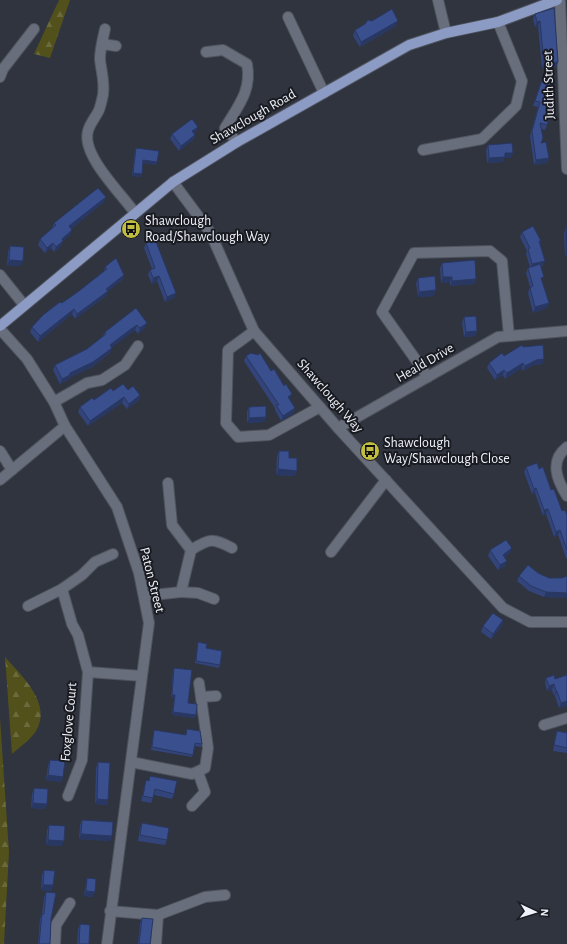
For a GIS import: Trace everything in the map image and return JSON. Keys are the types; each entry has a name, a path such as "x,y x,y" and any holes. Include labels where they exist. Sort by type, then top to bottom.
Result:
{"main road":[{"name":"Shawclough Road","path":"0,328 24,305 173,182 236,142 409,45 446,33 498,22 558,0"}],"street":[{"path":"438,0 446,33"},
{"name":"Judith Street","path":"558,0 567,169"},
{"path":"288,17 324,93"},
{"path":"423,150 482,139 516,106 522,82 498,22"},
{"path":"105,28 102,44 101,65 104,82 99,110 87,132 88,149 96,162 135,213"},
{"path":"0,77 3,69 34,29"},
{"path":"102,44 116,46"},
{"path":"206,52 223,50 246,64 249,77 245,95 225,128 236,142"},
{"name":"Shawclough Way","path":"173,182 210,232 254,331 338,428 504,608 530,622 567,622"},
{"path":"428,377 382,312 414,253 490,251 502,261 508,336"},
{"path":"0,275 24,305"},
{"name":"Paton Street","path":"0,328 27,359 54,402 65,426 117,507 139,573 144,596 148,623 131,762 110,911 107,944"},
{"path":"254,331 228,350 226,423 238,437 269,435 320,407"},
{"name":"Heald Drive","path":"338,428 498,337 529,333 567,331"},
{"path":"54,402 87,383 102,380 124,365 138,346"},
{"path":"0,480 65,426"},
{"path":"567,447 562,451 557,459 556,470 558,481 567,496"},
{"path":"0,451 12,470"},
{"path":"331,552 386,480"},
{"path":"168,483 172,525 191,550"},
{"path":"181,592 191,550 205,541 218,541 232,548"},
{"path":"28,606 62,589 82,575 95,562 113,554"},
{"name":"Foxglove Court","path":"62,589 72,624 78,635 88,672 82,760 68,796"},
{"path":"144,596 181,592 198,593 214,599"},
{"name":"Foxglove Court","path":"88,672 142,676"},
{"path":"131,762 192,774 205,768 208,748 199,683"},
{"path":"201,697 216,696"},
{"path":"544,726 567,718"},
{"path":"192,806 204,792 198,772"},
{"path":"110,911 158,915 205,897 225,895"},
{"path":"55,944 56,925 70,903"},
{"path":"156,944 158,915"}],"green space":[{"path":"59,0 70,0 50,58 34,54"},
{"path":"5,657 19,672 33,691 38,700 41,711 40,721 34,734 12,754"},
{"path":"0,718 9,852 4,944 0,944"}],"building":[{"path":"554,8 558,62 544,63 540,21 537,22 535,14"},
{"path":"392,9 398,21 361,42 355,30 365,24 368,20 372,21"},
{"path":"543,77 552,80 549,88 552,89 546,108 551,109 547,125 540,123 543,138 541,143 546,142 549,158 536,160 532,131 540,102 535,101"},
{"path":"192,119 198,127 192,131 195,135 181,146 172,134"},
{"path":"512,143 513,153 505,153 505,157 489,158 488,145"},
{"path":"136,148 159,151 157,162 143,160 142,174 133,173"},
{"path":"98,188 106,197 69,226 72,230 62,239 63,241 56,247 53,243 47,248 40,239 56,225 54,223"},
{"path":"533,226 541,241 539,241 545,261 532,264 528,249 530,248 522,232"},
{"path":"567,228 567,251 566,251"},
{"path":"155,239 176,293 167,297 159,276 153,278 150,270 155,268 146,243"},
{"path":"10,246 24,247 23,261 9,260"},
{"path":"116,258 124,275 106,289 108,291 77,314 74,309 40,336 32,327 43,315 60,302 62,303 79,291 107,269 105,267"},
{"path":"475,260 476,279 452,281 452,277 443,277 442,263"},
{"path":"540,264 544,277 541,278 549,303 535,307 530,288 533,286 528,268"},
{"path":"435,276 436,290 419,292 418,278"},
{"path":"136,308 147,323 140,328 137,325 110,345 112,348 93,362 70,373 70,375 62,379 55,365 87,349 106,334 105,332"},
{"path":"476,316 477,331 466,332 464,317"},
{"path":"522,345 523,347 543,345 544,359 536,360 525,366 523,363 507,373 504,370 497,375 489,363 502,353 504,356"},
{"path":"251,353 258,355 260,353 271,371 274,369 284,386 286,384 292,394 288,397 295,408 283,416 276,405 279,405 246,356"},
{"path":"123,384 128,390 133,386 140,395 129,404 124,397 90,421 80,407 92,398 94,400 111,388 113,391"},
{"path":"266,406 266,417 249,418 249,407"},
{"path":"279,451 289,451 289,458 297,458 297,471 278,469"},
{"path":"537,463 539,469 543,467 551,490 554,489 562,511 565,510 567,515 567,550 560,530 556,532 548,509 544,510 526,467"},
{"path":"506,540 512,548 503,555 507,561 500,565 490,550"},
{"path":"528,565 538,573 549,578 562,578 567,576 567,593 546,592 531,586 519,576"},
{"path":"493,613 503,620 493,634 483,626"},
{"path":"198,642 207,644 206,648 222,651 220,665 196,661"},
{"path":"174,668 192,670 188,703 197,704 196,715 173,712 175,695 172,695"},
{"path":"554,675 555,679 567,675 567,701 561,703 554,684 549,686 546,678"},
{"path":"187,729 200,731 202,744 195,743 193,755 152,747 154,730 186,735"},
{"path":"557,731 567,733 567,748 554,745"},
{"path":"50,760 65,761 63,777 48,775"},
{"path":"98,762 110,763 108,800 97,799"},
{"path":"150,776 177,781 174,794 155,789 153,798 143,796 146,780 149,781"},
{"path":"34,788 48,789 47,804 33,803"},
{"path":"82,820 113,822 112,836 81,834"},
{"path":"142,823 169,828 167,840 140,835"},
{"path":"49,825 65,826 64,841 48,840"},
{"path":"44,870 55,871 53,885 43,885"},
{"path":"87,878 96,879 95,892 86,891"},
{"path":"46,892 56,893 51,919 50,944 39,944 42,914 44,914"},
{"path":"142,918 153,919 150,944 139,944"},
{"path":"80,924 90,925 89,944 79,944"}],"place":[{"name":"Shawclough Road/Shawclough Way","path":"131,229"},
{"name":"Shawclough Way/Shawclough Close","path":"370,451"}]}
